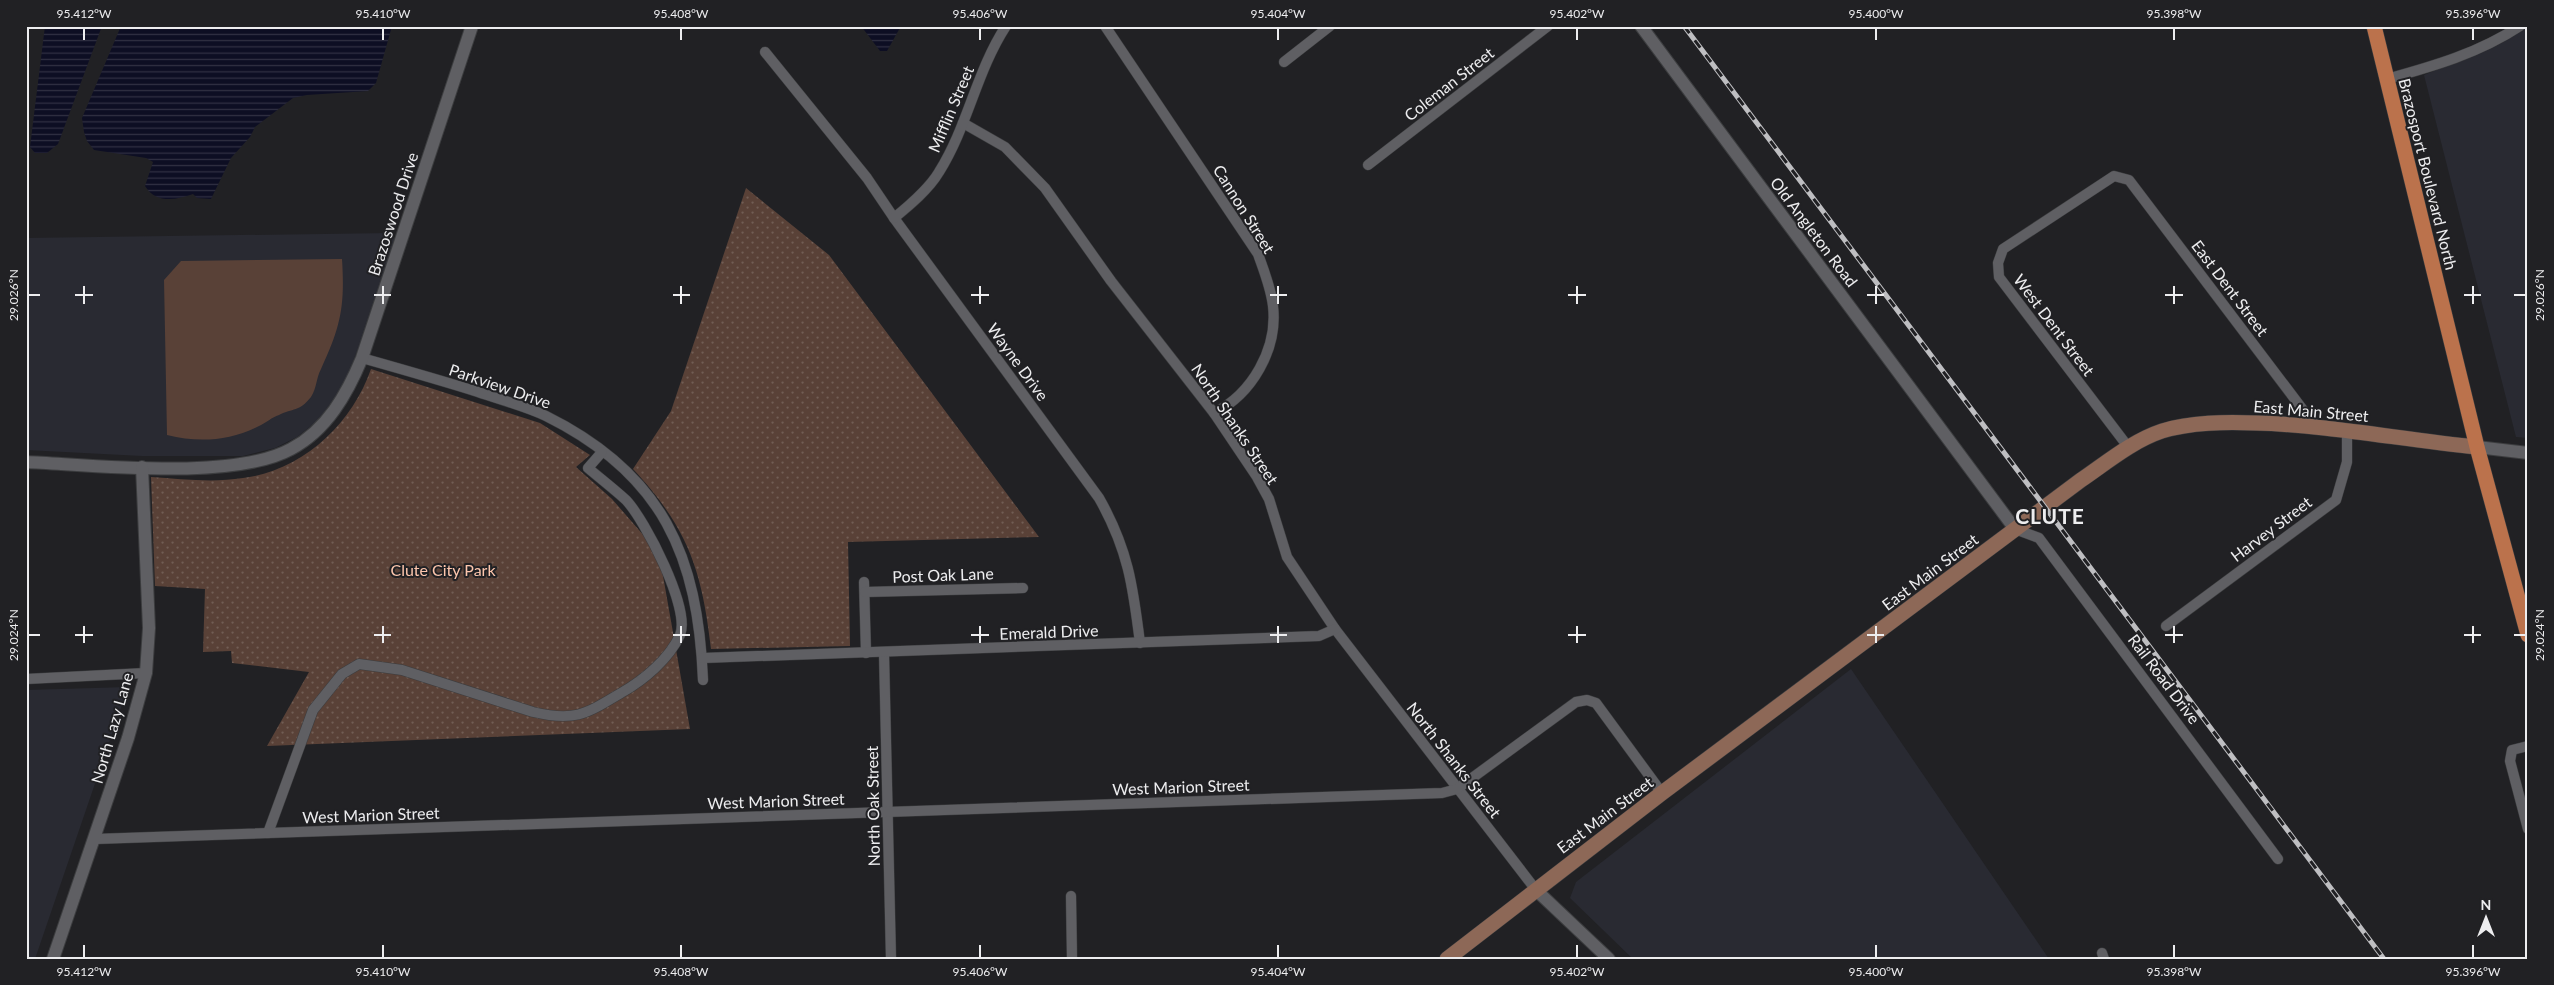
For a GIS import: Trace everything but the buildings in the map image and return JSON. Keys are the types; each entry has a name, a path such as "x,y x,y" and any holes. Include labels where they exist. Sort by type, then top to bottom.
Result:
{"main road":[{"name":"Brazosport Boulevard North","path":"2374,26 2478,447 2527,629"},
{"name":"East Main Street","path":"1447,959 1662,793 2081,480 2129,448 2162,431 2192,425 2231,422 2316,426 2478,447"}],"street":[{"name":"Brazoswood Drive","path":"26,462 142,467 240,465 267,459 291,449 315,432 331,416 351,383 362,358 472,26"},
{"name":"Mifflin Street","path":"894,218 938,174 963,123 981,73 1006,26"},
{"name":"Cannon Street","path":"1106,26 1258,254 1269,284 1273,322 1268,352 1244,390 1228,406 1214,413"},
{"path":"1284,62 1330,26"},
{"name":"Coleman Street","path":"1368,165 1548,26"},
{"name":"Old Angleton Road","path":"1641,26 2015,530"},
{"path":"2387,79 2442,63 2480,49 2520,26"},
{"name":"Wayne Drive","path":"765,52 868,178 894,218 1107,512 1120,539 1129,568 1140,643"},
{"name":"North Shanks Street","path":"963,123 1005,147 1044,188 1111,281 1214,413 1257,477 1269,499 1287,557 1335,630 1536,890"},
{"name":"East Dent Street","path":"2114,176 2129,180 2316,426"},
{"name":"West Dent Street","path":"2114,176 2003,249 1998,263 1999,277 2129,448"},
{"name":"Parkview Drive","path":"362,358 529,410 570,429 625,470 649,496 674,534 683,555 695,599 703,680"},
{"name":"Harvey Street","path":"2166,626 2336,500 2348,462 2347,430"},
{"path":"2478,447 2528,453"},
{"path":"268,833 313,710 342,674 358,664 402,670 533,712 555,717 583,714 598,707 626,690 657,666 680,633 682,620 666,567 646,527 627,501 588,468 602,452"},
{"name":"North Lazy Lane","path":"53,959 128,738 146,673 148,628 142,467"},
{"name":"Rail Road Drive","path":"2015,530 2039,538 2278,859"},
{"name":"Post Oak Lane","path":"866,653 864,587 1023,588"},
{"name":"Emerald Drive","path":"702,658 1319,636 1335,630"},
{"name":"North Oak Street","path":"884,653 891,959"},
{"path":"26,679 146,673"},
{"path":"1457,790 1576,702 1587,700 1596,703 1662,793"},
{"path":"2528,746 2512,750 2510,762 2528,829"},
{"name":"West Marion Street","path":"95,839 1442,793 1457,790"},
{"path":"1536,890 1609,959"},
{"path":"1071,896 1072,959"}],"shaded area":[{"path":"2524,26 2528,26 2528,438 2516,437 2424,75 2474,54"},
{"path":"392,233 395,242 371,315 343,388 316,422 297,437 275,448 243,456 142,456 26,450 26,238"},
{"path":"1851,669 2049,959 1633,959 1570,898 1576,882"},
{"path":"128,687 35,959 26,959 26,690"}],"green space":[{"path":"746,188 829,255 1039,537 848,542 850,646 711,649 703,596 689,551 667,511 652,490 633,469 671,411"},
{"path":"342,259 343,290 340,316 328,354 319,372 311,397 307,402 248,431 225,438 202,440 167,435 164,280 181,261"},
{"name":"Clute City Park","path":"371,369 540,423 590,455 576,467 612,499 659,553 690,729 267,746 309,672 232,663 231,651 203,652 205,589 155,586 151,477 220,480 265,474 285,466 322,442 338,426 362,389"}],"water":[{"path":"45,26 102,26 58,144 47,153 35,153 30,147"},
{"path":"121,26 392,26 376,83 368,91 307,95 293,98 255,127 250,137 231,158 211,199 197,198 193,194 167,199 155,196 145,186 153,162 146,158 94,150 87,141 84,132 82,118"},
{"path":"861,26 901,26 887,51 880,51"}],"railway":[{"path":"1684,26 2384,959"}],"district":[{"name":"CLUTE","path":"2050,517"}]}
